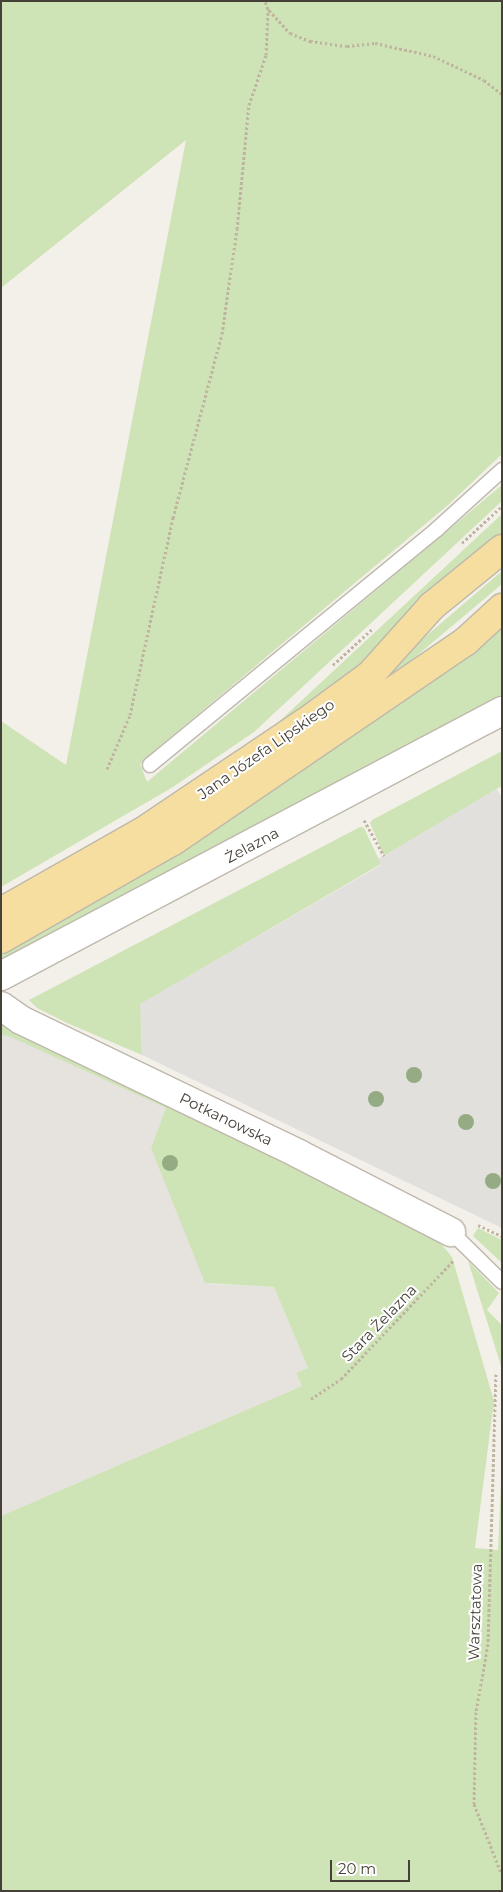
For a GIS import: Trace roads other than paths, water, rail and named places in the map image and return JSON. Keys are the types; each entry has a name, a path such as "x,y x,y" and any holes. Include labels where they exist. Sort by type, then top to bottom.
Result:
{"main road":[{"name":"Jana Józefa Lipskiego","path":"1,912 158,822 306,722 370,674 432,606 502,549"},
{"name":"Jana Józefa Lipskiego","path":"1,939 173,842 466,641 502,608"}],"street":[{"name":"Żelazna","path":"1,976 502,711"},
{"name":"Potkanowska","path":"1,1006 13,1017 299,1154 455,1244"}],"lane":[{"path":"150,765 437,528 502,470"},
{"path":"455,1244 502,1282"}]}
